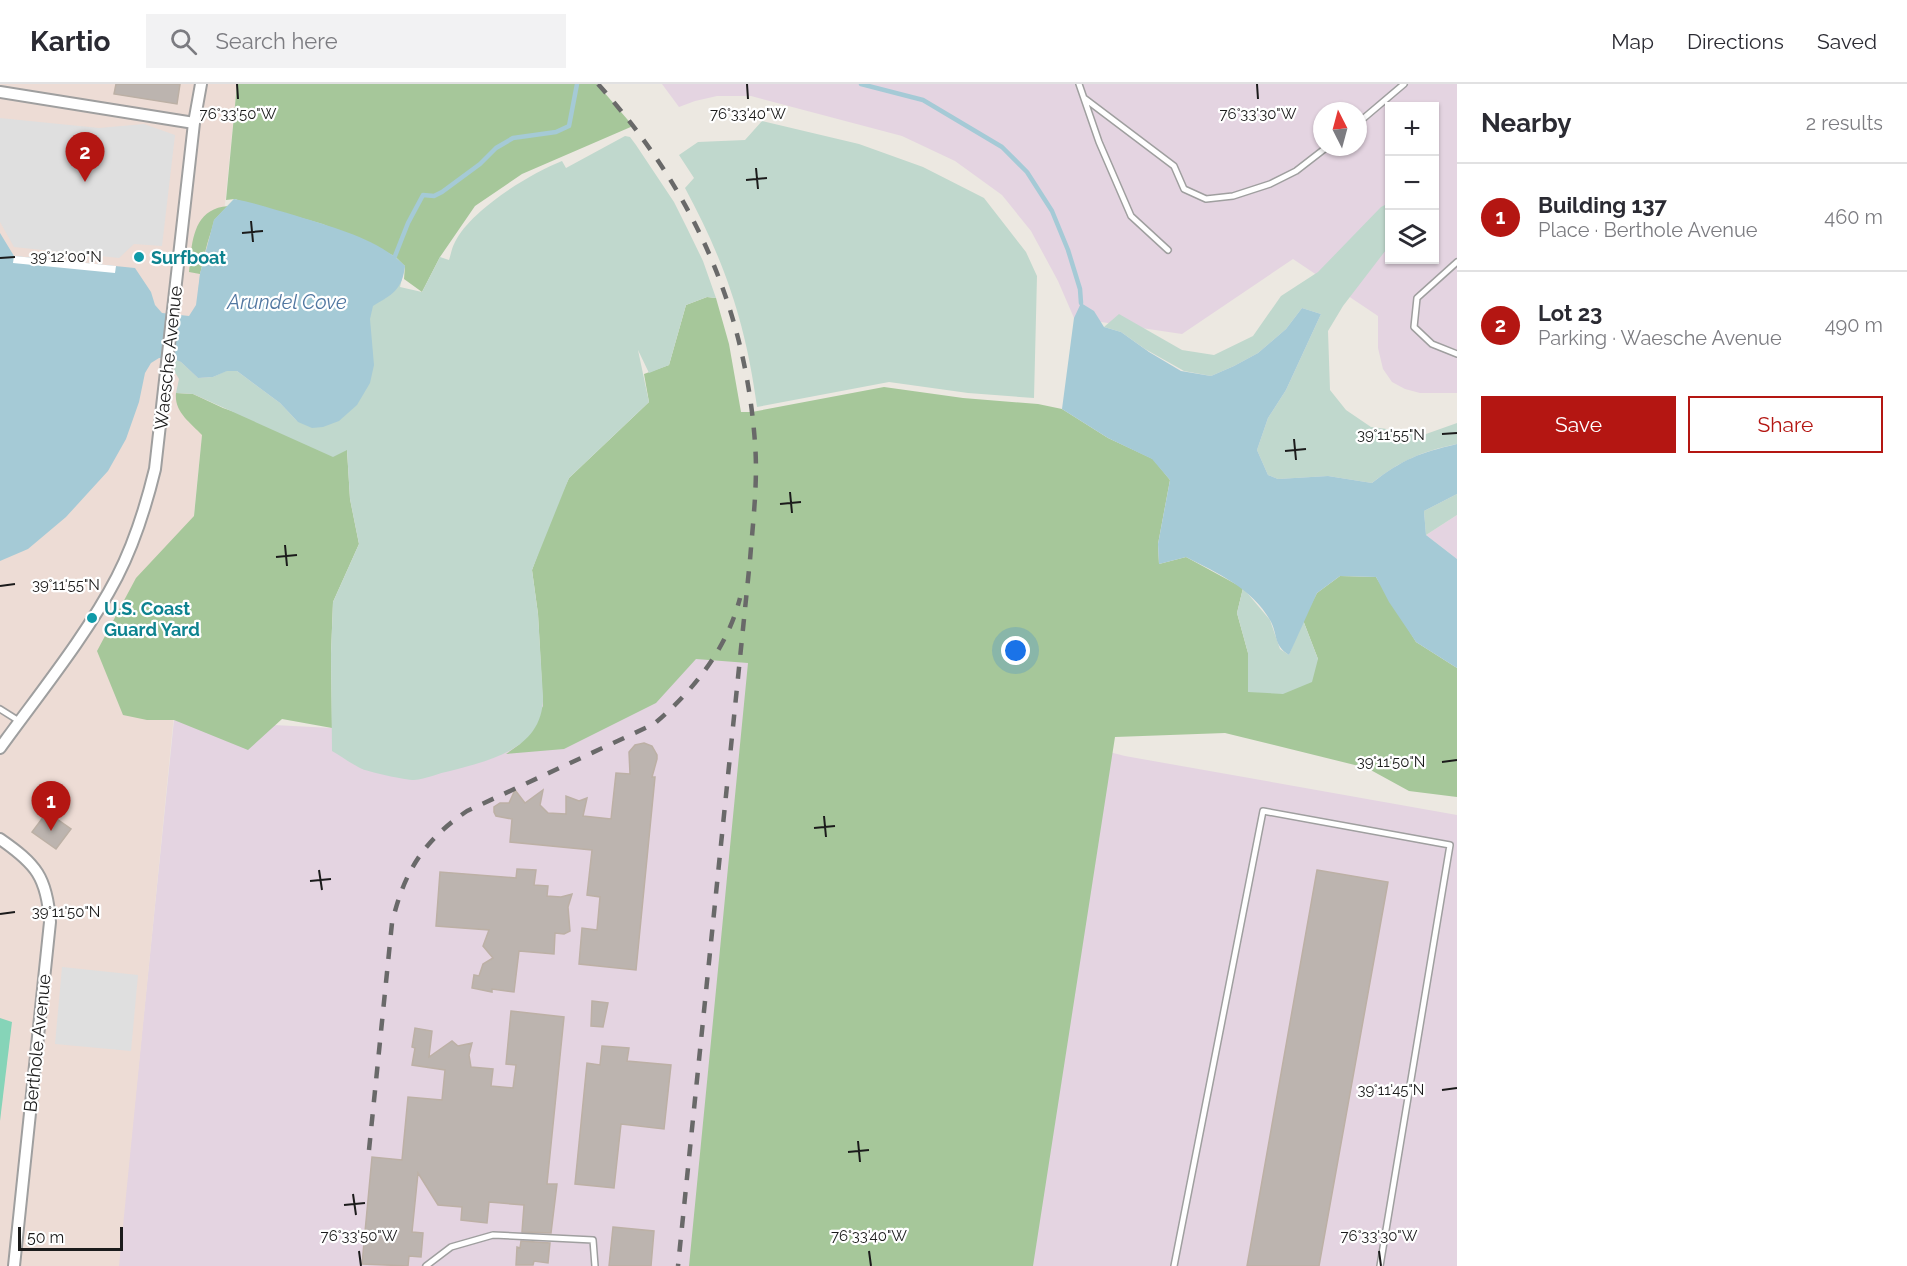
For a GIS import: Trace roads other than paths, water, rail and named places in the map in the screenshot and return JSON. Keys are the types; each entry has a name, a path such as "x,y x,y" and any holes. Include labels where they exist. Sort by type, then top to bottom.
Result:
{"street":[{"name":"Waesche Avenue","path":"0,748 96,614 135,539 155,469 194,123 201,84"},
{"path":"0,92 194,123"},
{"name":"Berthole Avenue","path":"0,839 25,857 39,873 49,905 50,922 14,1266"}],"lane":[{"path":"1079,84 1099,142 1131,216 1168,250"},
{"path":"1367,115 1404,84"},
{"path":"1084,98 1174,166 1184,189 1206,199 1233,196 1270,184 1296,171 1315,156"},
{"path":"1457,262 1417,298 1414,327 1432,344 1457,354"},
{"path":"0,709 19,721"},
{"path":"1174,1266 1263,811 1450,844 1380,1266"},
{"path":"426,1266 451,1247 492,1235 593,1240 595,1266"}],"water":[{"name":"Arundel Cove","path":"234,199 297,216 354,235 382,248 405,266 402,281 395,291 373,306 370,319 374,365 370,383 357,405 339,421 312,428 298,422 280,403 237,371 198,378 181,362 172,358 159,358 151,363 145,373 139,402 126,439 108,471 66,517 28,549 0,561 0,233 14,256 135,268 151,292 155,305 162,313 189,316 196,305 200,274 214,220"},
{"path":"1081,303 1094,311 1104,327 1121,332 1181,371 1211,376 1258,353 1286,329 1302,308 1321,314 1286,390 1268,418 1257,450 1268,475 1278,479 1328,476 1372,483 1412,458 1457,444 1457,494 1424,511 1426,535 1457,559 1457,668 1416,642 1389,602 1376,577 1340,576 1317,593 1289,655 1280,647 1270,620 1262,609 1254,599 1233,582 1186,557 1159,564 1158,544 1170,480 1152,459 1108,438 1062,409 1074,318"}],"waterway":[{"path":"395,256 408,223 423,195 434,196 442,192 480,164 496,148 513,138 556,132 569,126 577,84"},
{"path":"861,84 923,100 1002,147 1027,172 1052,211 1068,250 1080,289 1081,303"}],"railway":[{"path":"598,84 631,123 660,164 707,250 725,295 739,343 749,392 755,443 756,487 750,560 678,1266"},
{"path":"369,1150 392,923 409,873 418,859 438,834 467,811 654,724 682,698 707,668 727,635 740,598"}],"place":[{"name":"Lot 23","path":"85,182"},
{"name":"Surfboat","path":"139,257"},
{"name":"U.S. Coast Guard Yard","path":"92,618"},
{"name":"Building 137","path":"51,831"}]}
